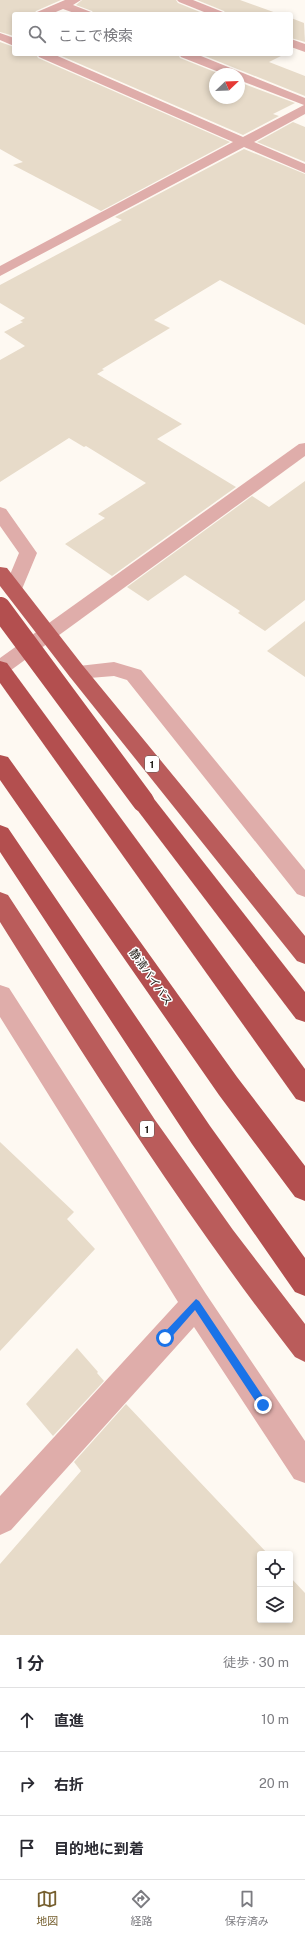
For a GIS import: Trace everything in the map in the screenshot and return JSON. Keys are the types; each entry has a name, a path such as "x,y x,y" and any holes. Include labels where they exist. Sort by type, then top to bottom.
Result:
{"highway":[{"name":"1","path":"0,572 77,672 305,954"},
{"path":"0,608 143,801 305,1010"},
{"path":"0,668 305,1090"},
{"name":"静清バイパス","path":"0,764 223,1079 305,1188"},
{"path":"0,834 201,1135 305,1282"},
{"name":"1","path":"0,902 73,1018 206,1216 268,1302 305,1347"}],"street":[{"path":"46,12 75,0"},
{"path":"183,0 214,12"},
{"path":"63,5 82,12"},
{"path":"293,44 305,48"},
{"path":"48,56 305,169"},
{"path":"191,56 220,68"},
{"path":"245,78 305,102"},
{"path":"0,272 305,109"},
{"path":"0,668 305,448"},
{"path":"0,513 28,553 13,589"},
{"path":"77,672 114,669 134,675 305,887"},
{"path":"0,996 196,1304 305,1468"},
{"path":"0,1519 196,1304"}],"building":[{"path":"0,0 61,0 35,12 12,12 12,35 0,32"},
{"path":"82,0 176,0 178,3 200,12 93,12 76,5"},
{"path":"197,0 240,0 273,12 225,12"},
{"path":"293,19 304,23 305,42 293,39"},
{"path":"0,42 12,46 12,56 37,56 38,58 230,142 101,211 13,165 23,162 0,149"},
{"path":"62,56 179,56 180,58 209,70 209,104 245,104 245,84 295,103 273,114 279,116 243,135"},
{"path":"205,56 281,56 269,62 305,76 305,96 245,72 245,68 235,68"},
{"path":"293,122 305,127 305,162 257,142"},
{"path":"244,149 305,174 305,325 220,280 154,320 170,328 102,369 104,370 97,374 182,424 157,439 236,487 112,576 65,544 105,518 98,514 146,483 86,446 84,447 69,438 0,482 0,360 25,346 4,332 23,322 20,321 25,318 0,303 0,285 122,220 115,217"},
{"path":"305,481 305,600 265,631 238,613 240,611 185,575 148,601 127,587 252,496 269,507"},
{"path":"305,621 305,677 267,651"},
{"path":"0,1142 74,1212 67,1219 95,1249 0,1351"},
{"path":"77,1348 104,1381 53,1436 26,1404"},
{"path":"126,1404 265,1551 257,1551 257,1623 293,1623 293,1580 305,1593 305,1635 0,1635 0,1564 81,1471 74,1462"}],"route":[{"path":"165,1338 196,1304 263,1405"}]}
